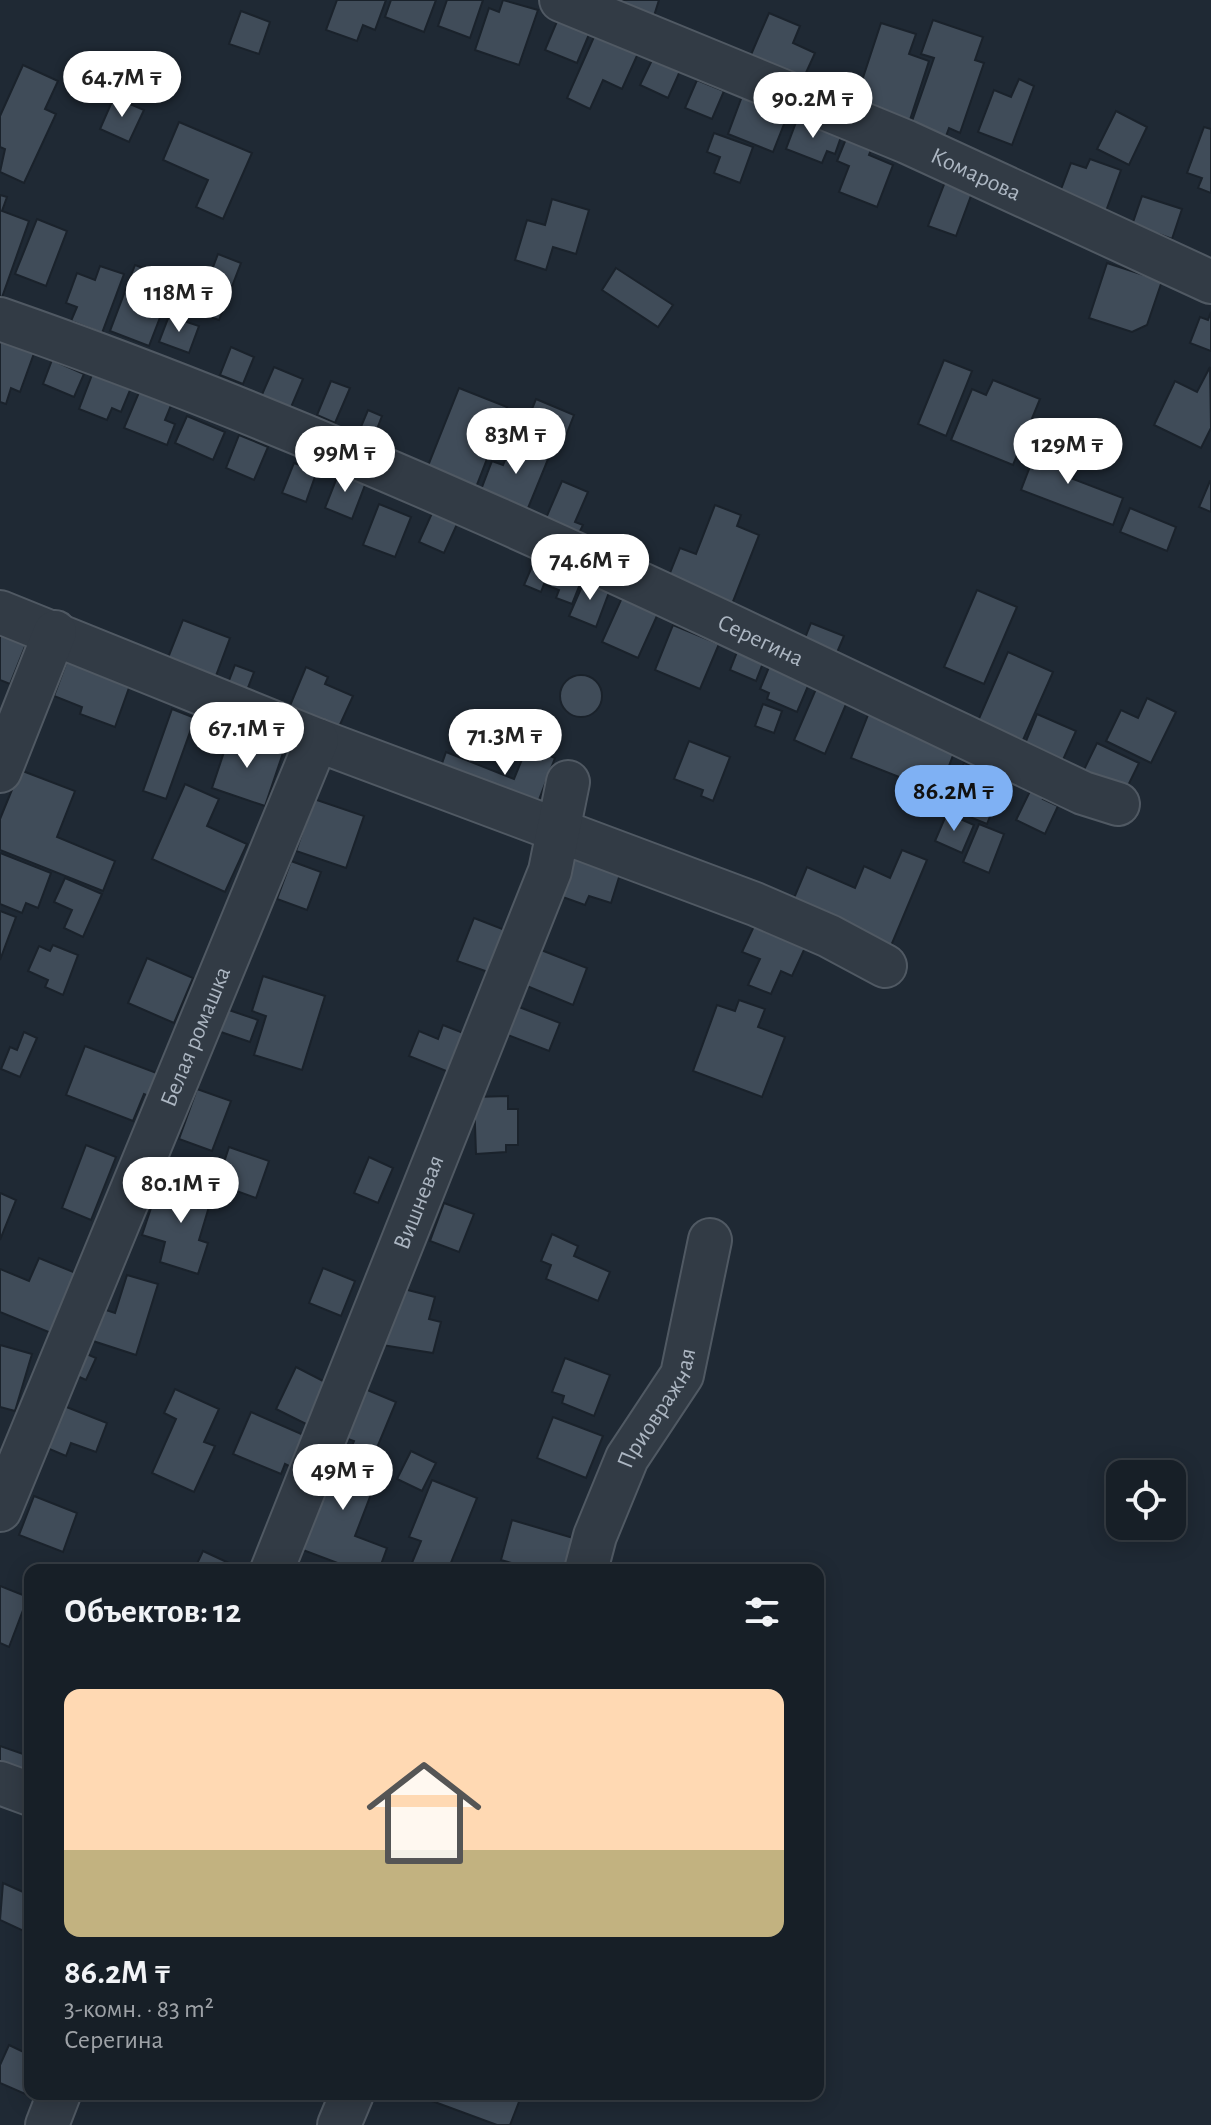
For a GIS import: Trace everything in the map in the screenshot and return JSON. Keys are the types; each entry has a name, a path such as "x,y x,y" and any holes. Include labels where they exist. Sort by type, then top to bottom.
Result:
{"street":[{"name":"Комарова","path":"561,0 907,142 1211,282"},
{"name":"Серегина","path":"0,319 128,363 419,482 782,647 1083,793 1118,804"},
{"path":"0,612 317,740 755,904 829,936 885,966"},
{"path":"0,771 55,632"},
{"name":"Белая ромашка","path":"0,1510 317,740"},
{"name":"Вишневая","path":"274,1564 550,871 561,832 568,782"},
{"name":"Приовражная","path":"588,1564 595,1536 627,1458 682,1375 710,1240"},
{"path":"0,1783 24,1792"},
{"path":"47,2125 57,2100"},
{"path":"339,2125 349,2100"}],"building":[{"path":"337,0 386,0 375,30 363,25 357,41 326,30"},
{"path":"391,0 436,0 424,32 385,17"},
{"path":"447,0 483,0 470,38 438,26"},
{"path":"503,0 538,10 519,65 475,50 489,8 499,12"},
{"path":"620,0 659,0 653,19 618,7"},
{"path":"241,11 270,22 259,54 229,44"},
{"path":"769,13 800,26 793,43 815,53 800,86 747,64"},
{"path":"558,19 590,32 577,63 545,50"},
{"path":"933,20 983,37 975,60 984,63 960,133 949,128 946,136 911,124 934,58 921,54"},
{"path":"881,23 916,34 909,54 929,61 908,126 853,108"},
{"path":"597,30 640,49 622,89 603,80 590,109 567,98"},
{"path":"653,58 680,71 668,98 640,85"},
{"path":"23,65 58,81 45,109 56,114 24,183 0,172 5,149 0,147 0,116"},
{"path":"1019,79 1034,86 1012,145 978,132 994,90 1011,97"},
{"path":"697,80 724,91 712,119 685,108"},
{"path":"744,91 790,109 773,152 728,134"},
{"path":"114,97 144,110 129,142 100,129"},
{"path":"1116,111 1147,127 1129,165 1097,149"},
{"path":"798,117 842,134 835,154 827,151 822,163 786,149"},
{"path":"179,122 252,153 223,219 196,207 208,180 163,160"},
{"path":"1204,127 1211,129 1211,193 1198,188 1202,178 1187,173"},
{"path":"850,129 875,139 869,155 893,165 877,207 839,192 849,166 837,161"},
{"path":"714,133 753,147 740,183 714,173 720,157 707,152"},
{"path":"1090,159 1121,170 1106,211 1060,192 1071,163 1086,168"},
{"path":"945,182 972,193 956,236 928,226"},
{"path":"0,195 7,197 2,211 29,221 0,303"},
{"path":"1142,196 1182,209 1172,239 1159,234 1156,244 1129,234"},
{"path":"552,199 589,210 576,254 553,247 546,270 515,260 527,220 545,225"},
{"path":"37,219 67,231 46,286 15,274"},
{"path":"218,254 241,263 219,320 196,312"},
{"path":"1107,263 1162,281 1147,325 1132,332 1089,318"},
{"path":"135,265 203,290 195,312 166,302 149,346 110,331"},
{"path":"100,266 124,274 102,333 71,321 77,307 66,303 77,273 95,280"},
{"path":"616,268 673,305 658,327 602,290"},
{"path":"1211,312 1211,351 1190,343 1200,317 1208,320"},
{"path":"169,316 199,326 189,353 159,342"},
{"path":"0,332 37,345 20,392 11,388 6,404 0,402"},
{"path":"231,347 254,357 243,384 220,375"},
{"path":"52,360 84,374 74,397 43,384"},
{"path":"944,360 972,371 946,436 918,424"},
{"path":"95,367 133,383 121,412 112,408 107,420 79,409"},
{"path":"274,367 303,379 289,412 260,399"},
{"path":"1210,367 1211,428 1201,448 1154,425 1175,381 1197,392"},
{"path":"993,380 1040,399 1013,465 951,440 972,389 986,395"},
{"path":"331,381 350,388 335,423 317,415"},
{"path":"459,388 507,407 473,495 424,476"},
{"path":"140,390 172,403 165,420 175,424 167,445 124,428"},
{"path":"536,399 574,415 565,438 548,431 544,440 523,431"},
{"path":"368,410 382,416 370,447 355,441"},
{"path":"187,416 225,432 213,460 175,443"},
{"path":"239,435 268,447 254,480 226,468"},
{"path":"515,437 551,452 526,513 479,495 492,461 503,465"},
{"path":"1039,443 1081,459 1073,479 1123,498 1113,525 1021,490"},
{"path":"294,463 317,471 306,502 282,493"},
{"path":"342,465 365,485 352,519 325,508"},
{"path":"562,481 588,492 575,522 583,525 576,539 543,525"},
{"path":"1211,481 1211,512 1199,507"},
{"path":"379,504 411,517 395,557 363,545"},
{"path":"715,505 741,515 737,526 759,535 730,609 668,578 680,548 696,554"},
{"path":"1130,508 1176,527 1167,551 1120,532"},
{"path":"433,511 458,522 444,553 419,542"},
{"path":"539,550 586,569 572,604 556,598 559,590 544,584 541,592 524,585"},
{"path":"586,577 611,587 596,627 569,616"},
{"path":"977,590 1017,607 984,684 944,667"},
{"path":"625,591 661,607 638,658 602,642"},
{"path":"183,620 230,638 214,681 166,663"},
{"path":"811,623 844,636 833,662 801,648"},
{"path":"673,625 719,644 700,689 655,670"},
{"path":"0,634 26,644 10,684 0,680"},
{"path":"739,647 765,658 756,681 730,670"},
{"path":"1008,652 1053,672 1019,749 974,730"},
{"path":"70,653 130,685 115,727 80,714 82,707 54,696"},
{"path":"774,655 814,672 797,712 767,699 769,693 760,689"},
{"path":"235,665 254,672 244,698 225,691"},
{"path":"306,667 328,677 325,684 353,696 338,729 289,708"},
{"path":"581,675 596,681 602,696 596,711 581,717 566,711 560,696 566,681"},
{"path":"816,689 847,702 825,754 794,740"},
{"path":"1147,698 1176,712 1151,763 1106,741 1121,710 1138,718"},
{"path":"763,704 782,711 774,733 755,726"},
{"path":"172,709 195,718 166,799 143,791"},
{"path":"870,710 957,745 944,779 933,774 927,788 851,758"},
{"path":"1037,714 1076,731 1062,762 1024,746"},
{"path":"230,734 283,753 265,806 212,788"},
{"path":"689,741 730,757 713,801 701,796 703,790 674,779"},
{"path":"1097,743 1139,763 1121,800 1079,780"},
{"path":"527,747 555,758 535,810 439,772 446,752 514,779"},
{"path":"964,763 990,774 994,765 1009,771 987,824 945,807"},
{"path":"20,770 75,791 57,837 115,861 103,891 0,850 0,819"},
{"path":"185,784 219,799 207,826 247,844 225,892 152,859"},
{"path":"1033,785 1047,792 1043,799 1058,806 1045,834 1016,820"},
{"path":"314,799 364,816 346,868 296,851"},
{"path":"947,813 974,825 962,853 935,841"},
{"path":"979,824 1004,834 989,873 963,862"},
{"path":"572,848 621,871 611,903 589,896 585,905 557,895"},
{"path":"902,850 927,860 888,953 789,910 807,867 855,888 864,866 890,878"},
{"path":"0,853 51,873 38,908 26,903 22,913 0,904"},
{"path":"291,861 321,872 307,910 277,899"},
{"path":"65,878 102,894 83,937 64,928 72,910 54,902"},
{"path":"0,911 16,917 0,960"},
{"path":"474,918 505,930 488,972 457,961"},
{"path":"755,924 809,939 792,976 781,971 771,994 748,985 760,959 742,952"},
{"path":"53,945 78,955 63,995 45,987 48,980 28,971 39,946 50,951"},
{"path":"536,948 587,968 573,1005 522,984"},
{"path":"147,958 193,978 174,1023 128,1003"},
{"path":"263,976 325,996 302,1070 254,1055 266,1016 252,1011"},
{"path":"739,1000 765,1009 758,1027 785,1037 762,1097 693,1071 717,1005 735,1011"},
{"path":"514,1005 560,1023 549,1051 503,1033"},
{"path":"223,1008 258,1020 250,1042 215,1030"},
{"path":"443,1025 471,1036 456,1075 409,1056 419,1031 438,1039"},
{"path":"24,1032 37,1038 20,1077 1,1069 10,1047 17,1050"},
{"path":"85,1046 162,1075 154,1098 144,1094 133,1121 66,1095"},
{"path":"197,1089 231,1101 212,1151 179,1139"},
{"path":"508,1096 508,1109 518,1109 518,1145 506,1145 506,1152 476,1154 474,1097"},
{"path":"86,1145 116,1157 91,1220 62,1208"},
{"path":"229,1147 269,1161 256,1198 217,1184"},
{"path":"369,1157 393,1168 378,1203 354,1193"},
{"path":"176,1178 214,1190 199,1240 208,1243 198,1274 160,1262 165,1242 142,1235 156,1193 170,1198"},
{"path":"0,1193 16,1200 0,1240"},
{"path":"444,1203 474,1214 459,1252 430,1241"},
{"path":"552,1234 578,1246 574,1256 610,1272 598,1301 546,1279 551,1265 541,1261"},
{"path":"39,1258 88,1278 63,1338 0,1312 0,1269 29,1281"},
{"path":"323,1268 355,1281 341,1316 309,1303"},
{"path":"127,1275 158,1284 136,1355 90,1340 100,1308 115,1313"},
{"path":"396,1287 435,1297 429,1319 441,1322 433,1353 382,1345"},
{"path":"0,1345 32,1354 15,1411 0,1407"},
{"path":"75,1349 96,1358 86,1380 66,1371"},
{"path":"565,1358 610,1375 594,1416 562,1403 564,1396 552,1392"},
{"path":"296,1367 329,1384 308,1425 276,1409"},
{"path":"175,1389 219,1409 204,1442 215,1446 194,1492 152,1473 176,1419 164,1413"},
{"path":"365,1389 396,1402 374,1455 352,1446 354,1441 345,1438"},
{"path":"64,1406 107,1423 96,1452 71,1443 66,1456 47,1448"},
{"path":"251,1412 306,1436 293,1468 285,1464 281,1474 233,1454"},
{"path":"553,1417 603,1436 586,1478 537,1458"},
{"path":"335,1444 383,1463 355,1536 387,1548 381,1564 340,1564 295,1547"},
{"path":"411,1451 436,1463 422,1491 397,1479"},
{"path":"432,1480 477,1498 450,1564 411,1564 421,1541 409,1537"},
{"path":"34,1496 77,1513 63,1552 19,1535"},
{"path":"512,1520 580,1540 573,1564 515,1564 501,1560"},
{"path":"203,1551 231,1564 197,1564"},
{"path":"0,1586 24,1595 24,1608 9,1647 0,1643"},
{"path":"0,1746 23,1754 24,1751 24,1781 0,1773"},
{"path":"3,1883 24,1892 24,1931 0,1920"},
{"path":"9,2045 24,2052 24,2094 0,2083 0,2065"},
{"path":"429,2100 520,2100 510,2125 497,2125"}]}
